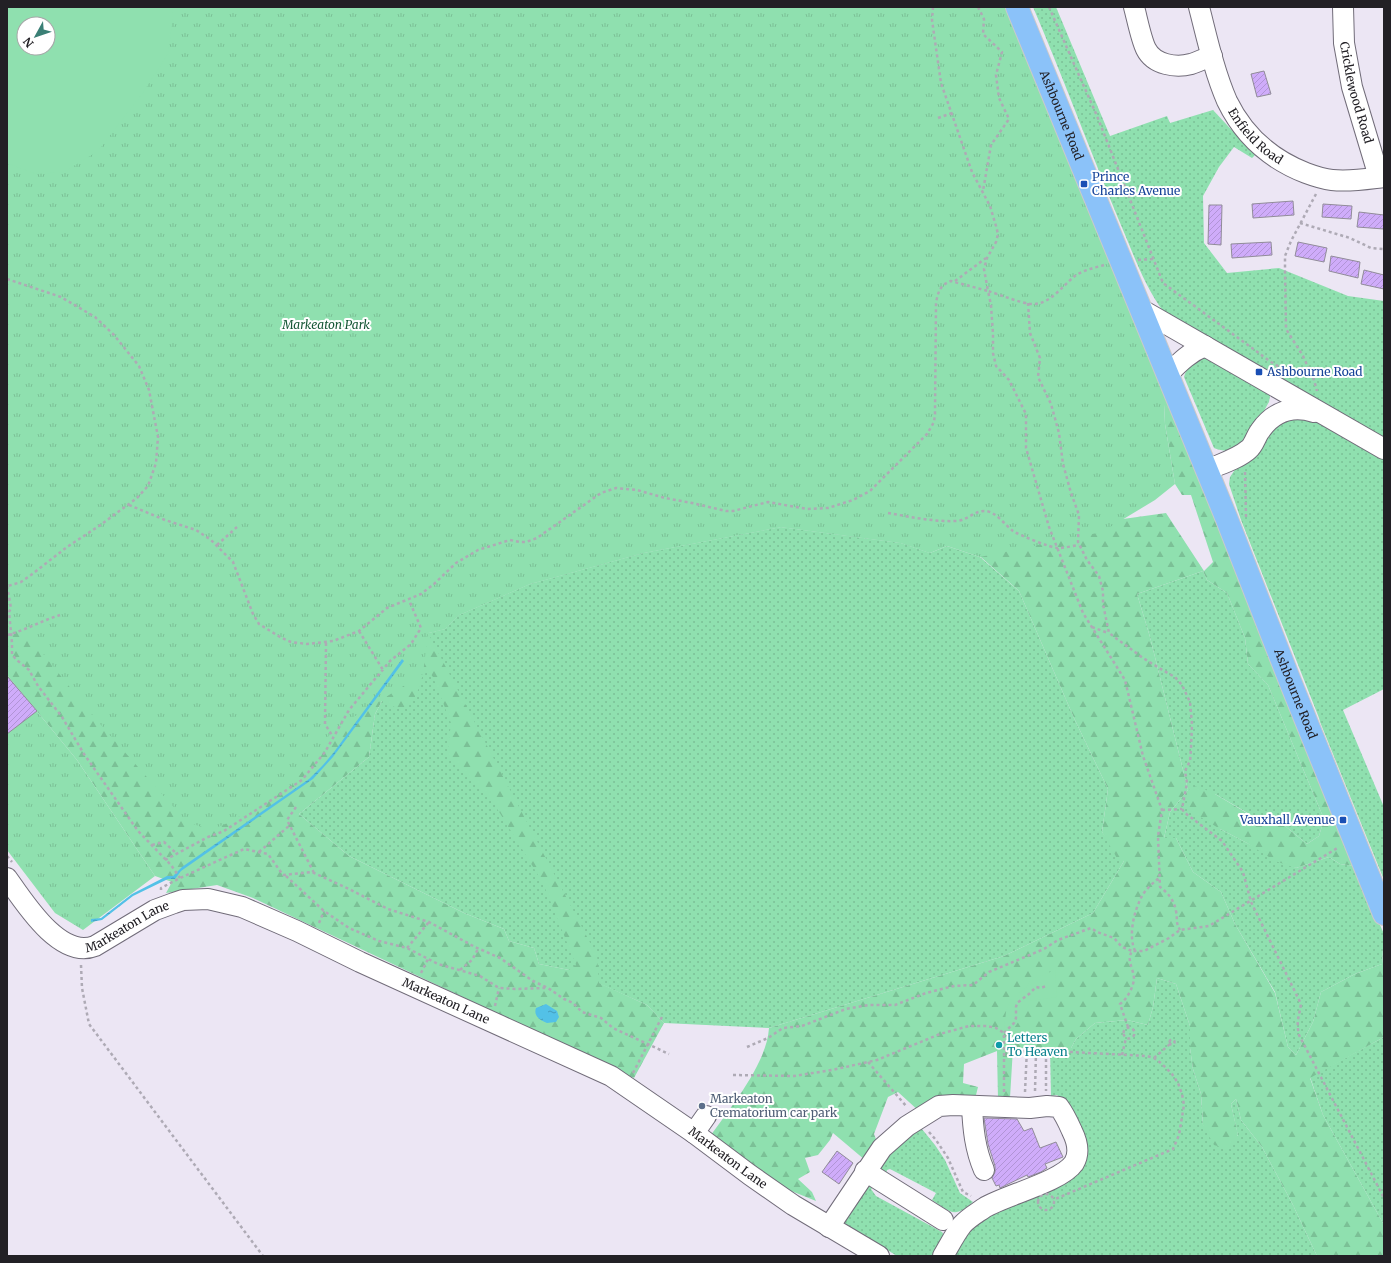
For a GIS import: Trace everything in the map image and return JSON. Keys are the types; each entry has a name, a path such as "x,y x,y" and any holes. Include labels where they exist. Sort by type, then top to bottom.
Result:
{"highway":[{"name":"Ashbourne Road","path":"1017,7 1207,470 1384,914"}],"street":[{"path":"1134,7 1146,49 1153,58 1161,63 1178,66 1191,64 1212,56"},
{"name":"Enfield Road","path":"1199,7 1222,88 1235,115 1245,130 1268,153 1294,168 1323,179 1353,181 1382,177"},
{"name":"Cricklewood Road","path":"1342,7 1344,43 1352,87 1382,177"},
{"path":"1142,310 1384,449"},
{"path":"1168,374 1184,358 1195,350 1206,346"},
{"path":"1207,470 1250,449 1264,425 1282,411 1297,409 1328,416"},
{"name":"Markeaton Lane","path":"7,878 41,923 62,940 81,948 88,949 155,910 183,900 208,899 242,907 604,1073 626,1086 694,1133 793,1205 879,1256"},
{"path":"829,1227 865,1171 882,1148 907,1126 939,1106 952,1105 1003,1107 1024,1102 1059,1107 1065,1115 1078,1149 1077,1157 1074,1163 1068,1169 1053,1178 986,1207 963,1225 943,1256"},
{"path":"972,1106 974,1138 978,1157 984,1170"},
{"path":"694,1133 706,1116"},
{"path":"865,1171 943,1220"}],"path":[{"path":"933,7 932,20 941,83 972,172 990,206 998,234 984,269 991,305 994,334 993,353 996,366 1009,380 1026,414 1026,448 1049,528 1083,613 1125,680 1143,756 1162,810 1158,836 1160,887 1170,894 1176,912 1176,923 1180,930"},
{"path":"978,7 984,20 983,34 1002,52 996,75 999,98 1009,119 991,144 982,191"},
{"path":"1049,7 1097,116 1163,283 1291,375"},
{"path":"938,118 952,113"},
{"path":"1309,207 1295,232 1285,256 1285,321 1286,328 1303,356 1314,380 1317,391"},
{"path":"1300,223 1350,238 1370,248 1384,249"},
{"path":"955,282 988,257"},
{"path":"129,505 165,520 196,530 217,545 233,562 253,614 259,624 273,634 291,642 307,644 326,643 342,639 359,631 387,608 398,602 409,600 425,591 456,563 466,557 488,546 510,540 526,542 537,538 604,491 610,489 616,488 637,490 664,498 726,511 733,511 768,502 807,509 821,509 842,504 864,494 870,491 918,444 927,434 934,422 936,404 936,303 940,289 948,283 955,282 1034,304 1046,300 1062,289 1080,273 1121,260"},
{"path":"7,278 61,297 88,312 114,335 139,366 148,390 158,437 156,463 148,486 129,505 67,547 31,575 20,582 7,586 11,608 9,612 12,634 12,655 29,670 38,686 62,717 84,754 138,831 171,865 180,878 244,849 268,854 284,875 286,875 324,911 349,928 379,941 407,948 438,964 480,976 499,988 548,988"},
{"path":"1028,303 1030,333 1040,358 1038,377 1051,404 1059,433 1063,464 1079,515 1078,542 1087,560 1099,576 1103,591 1103,604 1109,633"},
{"path":"1311,387 1322,394"},
{"path":"1245,469 1246,516 1248,523"},
{"path":"888,513 930,520 958,521 968,518 977,512 987,511 1002,520 1013,531 1057,548 1079,545"},
{"path":"217,545 237,527"},
{"path":"165,860 224,830 302,780 325,752 349,710 390,661 411,644 421,628 409,600"},
{"path":"7,635 24,630 41,621 60,615"},
{"path":"1091,627 1109,633 1143,658 1164,672 1175,677 1182,685 1190,702 1192,730 1190,761 1185,771 1186,783 1182,809 1185,813 1222,841 1243,872 1251,902 1300,1004 1299,1016 1296,1023 1299,1035 1384,1198"},
{"path":"359,631 383,670"},
{"path":"326,643 325,724 333,738"},
{"path":"296,806 287,820 314,873"},
{"path":"1162,810 1182,809"},
{"path":"259,852 290,825"},
{"path":"152,845 164,842 177,854"},
{"path":"747,1047 768,1038 783,1028 802,1026 846,1009 869,1005 895,1005 926,993 954,986 973,985 989,972 1044,949 1058,940 1091,928 1097,932 1114,938 1122,947 1134,951 1144,951 1169,938 1180,930 1209,926 1342,846"},
{"path":"286,875 314,873 388,909 429,922 478,949 500,958 533,981 548,988 564,1000 573,1003 582,1012 601,1018 613,1028 669,1054"},
{"path":"1134,951 1132,928 1136,912 1142,896 1150,885 1159,878"},
{"path":"407,948 429,922"},
{"path":"81,948 82,988 89,1024 263,1256"},
{"path":"460,971 472,960 478,949"},
{"path":"1126,1038 1130,1038 1134,1035 1133,1029 1128,1027 1120,1004 1124,1001 1134,979 1130,955 1134,951"},
{"path":"1003,1107 1005,1051 1004,1033 1014,1023 1017,1004 1030,994 1036,987 1041,988 1046,986"},
{"path":"626,1086 663,1015"},
{"path":"733,1075 794,1076 832,1070 877,1060 940,1034 969,1026 987,1026 996,1028 1004,1033"},
{"path":"1122,1055 1126,1038 1123,1032 1125,1028 1128,1027"},
{"path":"1154,1058 1170,1044"},
{"path":"1005,1051 1027,1050 1036,1052 1052,1051 1147,1056 1154,1058 1162,1064 1174,1076 1180,1087 1184,1105 1180,1130 1173,1149 1053,1200"},
{"path":"1024,1102 1027,1050"},
{"path":"1024,1102 1035,1095 1036,1052"},
{"path":"1045,1095 1046,1052"},
{"path":"868,1062 942,1148 963,1192 986,1207"},
{"path":"1044,1195 1049,1196 1053,1200 1052,1206 1047,1210 1041,1208 1038,1203 1040,1198 1044,1195"}],"green space":[{"name":"Markeaton Park","path":"7,7 1005,7 1048,102 1171,410 1164,405 1165,424 1175,484 1155,500 1102,532 980,557 947,546 930,553 901,543 781,527 643,553 530,584 459,615 445,629 428,633 423,674 334,729 292,785 230,822 211,830 190,823 184,819 92,715 20,625 7,613"},
{"path":"7,7 171,7 173,17 168,54 142,94 98,151 64,172 36,174 7,163"},
{"path":"1005,7 1123,519 1166,513 1204,571 1213,562 1191,495 1182,495 1175,484 1165,424 1164,404 1171,410 1354,866 1340,864 1329,857 1296,868 1275,861 1247,843 1189,810 1188,790 1170,812 1164,838 1176,838 1193,872 1221,892 1235,924 1275,993 1288,1047 1296,1055 1313,1022 1321,992 1355,974 1382,964 1384,939 1384,1037 1310,1078 1323,1115 1384,1225 1384,1256 1317,1256 1292,1203 1262,1147 1241,1120 1236,1099 1231,1104 1238,1135 1227,1149 1214,1145 1203,1125 1201,1094 1193,1069 1190,1048 1190,1026 1176,984 1157,978 1153,1007 1148,1025 1127,1020 1095,1023 1076,1039 1071,1048 1013,1048 1010,1098 998,1099 997,1051 964,1064 963,1083 978,1087 976,1095 941,1099 920,1112 898,1092 888,1097 874,1134 877,1142 865,1160 833,1133 830,1140 818,1155 805,1158 810,1172 798,1179 812,1192 816,1201 784,1188 711,1135 738,1098 755,1070 767,1041 769,1028 1004,956 1093,913 1124,861 1118,860 1102,832 1108,789 1074,718 1019,591 966,544","holes":["1203,571 1207,580 1227,593 1245,638 1248,664 1268,685 1324,819 1319,836 1307,844 1274,817 1262,822 1215,794 1197,786 1188,790 1150,637 1137,594"]},
{"path":"1033,7 1056,7 1110,136 1167,116 1170,123 1213,110 1255,155 1252,158 1234,147 1219,167 1203,196 1204,243 1227,273 1279,268 1348,296 1384,301 1384,440 1163,311 1156,301 1138,266"},
{"path":"1209,355 1268,391 1270,396 1269,402 1250,437 1243,445 1233,450 1225,451 1214,448 1184,377 1188,368 1193,362 1199,358"},
{"path":"1303,414 1384,457 1384,689 1343,710 1384,807 1384,880 1320,722 1241,520 1229,484 1230,477 1240,462 1274,423"},
{"path":"747,516 922,526 930,553 901,543 781,527 643,553 530,584 459,615 445,629 428,633 597,956 599,983 647,1005 664,1023 634,1078 253,898 217,885 166,893 172,882 155,876 77,760 7,675 7,593 288,762 423,617","holes":["429,672 433,677 451,723 447,755 488,794 543,883 576,965 569,970 539,964 534,948 509,941 504,929 464,913 349,856 299,814 369,757 375,714 382,701 399,709 413,700 418,691 423,674"]},
{"path":"781,527 901,543 930,553 947,546 980,557 1019,591 1074,718 1108,789 1102,832 1124,861 1093,913 1004,956 769,1028 664,1023 647,1005 569,970 539,964 534,948 509,941 504,929 464,913 349,856 299,814 369,757 375,714 382,701 428,633 445,629 459,615 530,584 643,553"},
{"path":"1203,571 1207,580 1227,593 1245,638 1248,664 1268,685 1324,819 1319,836 1307,844 1274,817 1263,822 1215,794 1220,829 1296,868 1329,857 1340,864 1354,866 1384,934 1382,964 1355,974 1321,992 1313,1022 1296,1055 1288,1047 1275,992 1235,924 1221,892 1193,872 1176,838 1164,838 1170,812 1188,790 1150,637 1137,594"},
{"path":"7,675 77,760 155,876 83,930 55,913 7,850"},
{"path":"1055,970 1057,997 1030,1001 1025,1013 1014,1028 1004,1030 1006,1012 1012,997 1026,988 1030,980"},
{"path":"1157,978 1176,984 1190,1026 1190,1048 1193,1069 1201,1094 1203,1125 1238,1136 1231,1104 1236,1099 1241,1120 1262,1147 1292,1203 1317,1256 948,1256 971,1223 1074,1171 1066,1102 1057,1095 1051,1096 1050,1048 1071,1048 1076,1039 1095,1023 1127,1020 1148,1025 1153,1007"},
{"path":"1384,1037 1384,1225 1323,1115 1310,1077"},
{"path":"917,1123 945,1160 960,1193 973,1202 962,1211 952,1212 943,1208 932,1200 936,1193 890,1169 887,1170 886,1175 878,1166"},
{"path":"865,1182 877,1185 871,1189 876,1196 942,1232 944,1235 932,1256 897,1256 844,1223"}],"water":[{"path":"402,659 404,661 333,757 313,779 181,871 175,879 168,879 133,896 102,920 91,922 91,919 101,918 132,894 167,876 173,876 182,867 309,779 334,752"},
{"path":"546,1004 557,1011 559,1017 556,1022 547,1023 537,1016 535,1011 536,1008"}],"building":[{"path":"1264,71 1271,94 1257,97 1251,74"},
{"path":"1293,201 1294,215 1253,218 1252,204"},
{"path":"1323,204 1352,206 1351,219 1322,217"},
{"path":"1209,205 1222,205 1221,245 1208,244"},
{"path":"1359,212 1384,215 1384,229 1357,227"},
{"path":"1271,242 1272,255 1232,258 1231,244"},
{"path":"1298,242 1327,248 1324,262 1295,256"},
{"path":"1331,256 1360,262 1358,278 1329,271"},
{"path":"1364,270 1384,275 1384,289 1361,284"},
{"path":"7,676 37,711 7,734"},
{"path":"984,1118 1017,1119 1024,1131 1032,1128 1040,1148 1056,1142 1063,1157 1045,1164 1047,1168 1041,1172 1028,1177 1027,1175 1000,1188 999,1185 996,1186 992,1178 995,1172 995,1166 988,1144"},
{"path":"837,1151 853,1163 839,1184 822,1172"}],"place":[{"name":"Prince Charles Avenue","path":"1084,184"},
{"name":"Ashbourne Road","path":"1259,372"},
{"name":"Vauxhall Avenue","path":"1343,820"},
{"name":"Letters To Heaven","path":"999,1045"},
{"name":"Markeaton Crematorium car park","path":"702,1106"}]}
